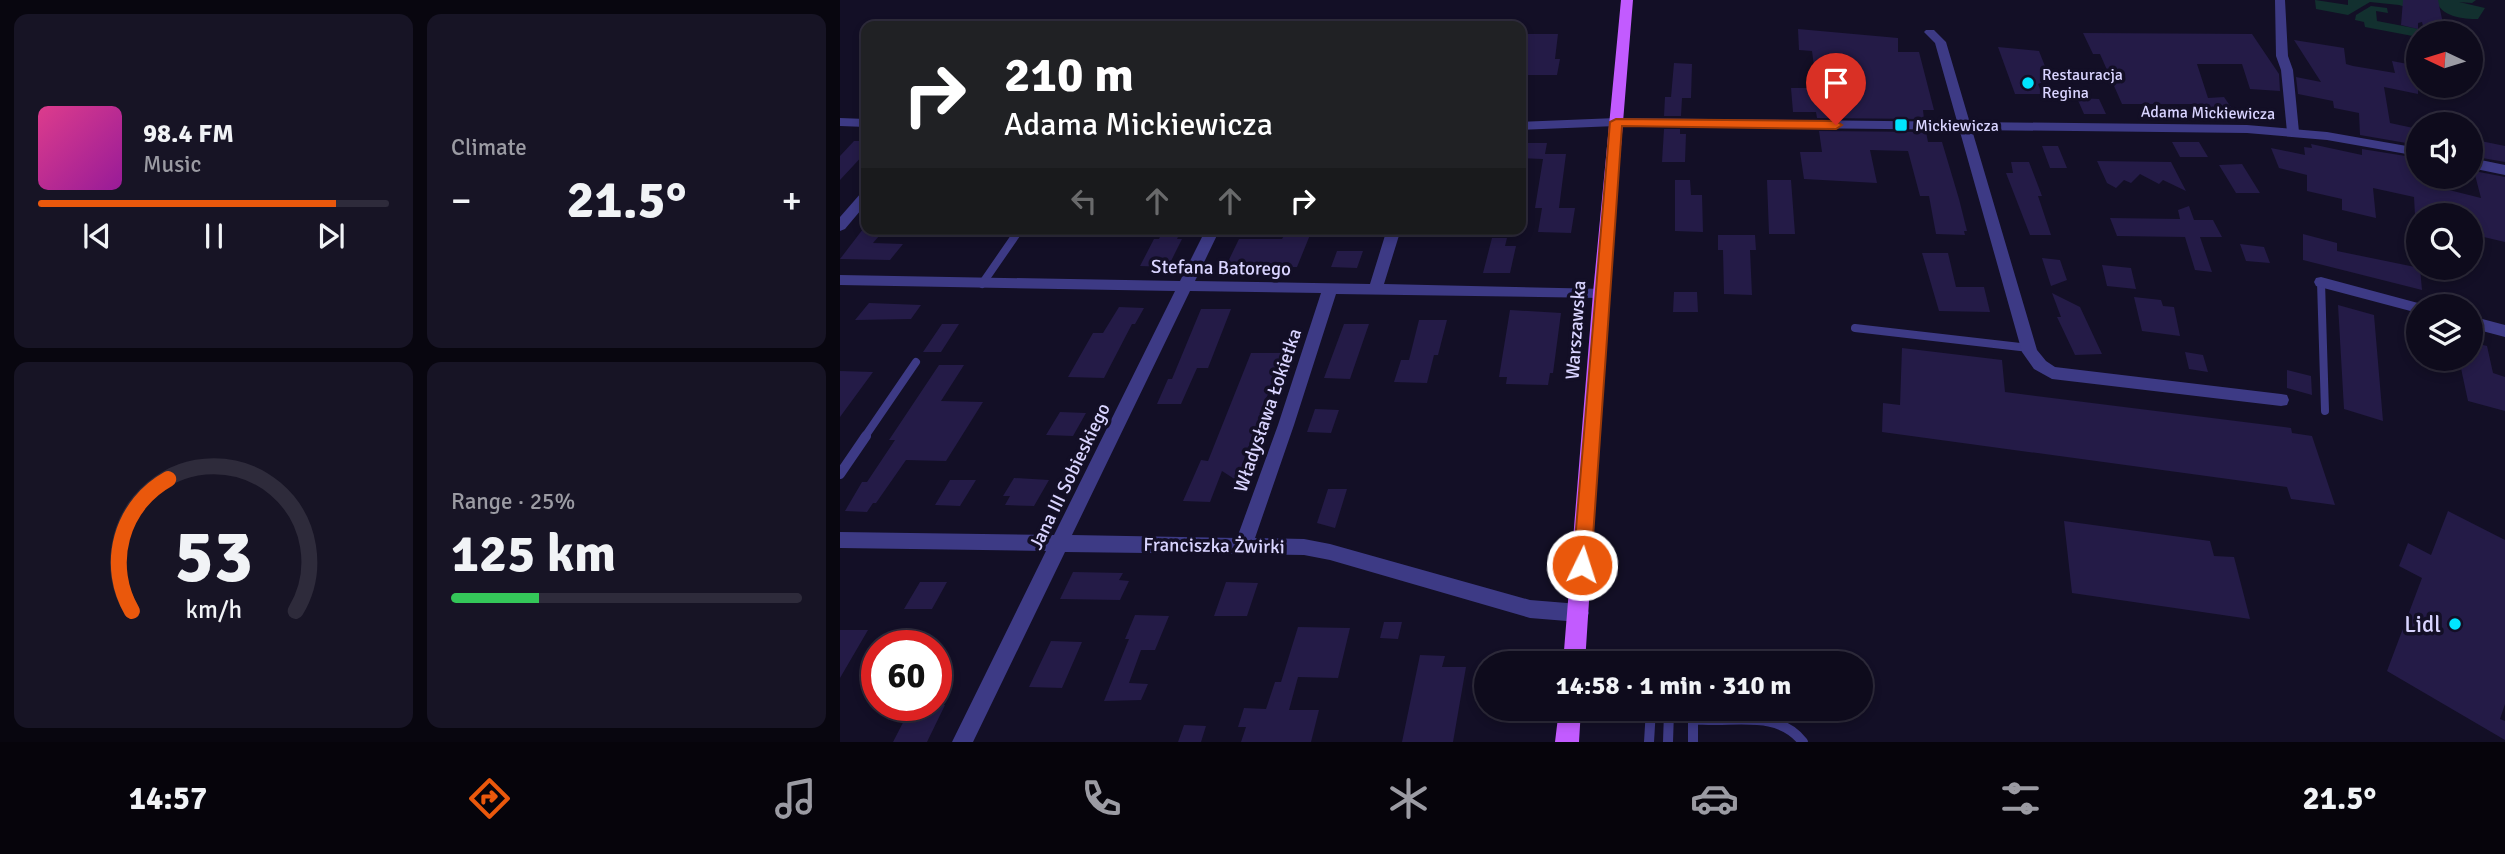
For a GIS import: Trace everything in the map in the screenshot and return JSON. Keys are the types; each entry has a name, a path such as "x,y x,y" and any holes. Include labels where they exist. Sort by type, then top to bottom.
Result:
{"main road":[{"name":"Warszawska","path":"1575,651 1601,293 1627,0"},
{"path":"1567,742 1569,721"}],"street":[{"path":"2280,0 2282,56 2287,70 2293,132"},
{"path":"1930,32 1940,42 2029,348 2040,365 2053,373 2281,400"},
{"path":"840,122 861,123"},
{"name":"Adama Mickiewicza","path":"1526,126 1616,122 2247,129 2293,132 2406,150"},
{"path":"2483,165 2505,170"},
{"path":"840,226 861,202"},
{"name":"Jana III Sobieskiego","path":"962,742 1210,235"},
{"path":"1376,288 1392,235"},
{"name":"Stefana Batorego","path":"840,280 1601,293"},
{"path":"2321,282 2406,305"},
{"name":"Władysława Łokietka","path":"1243,545 1286,425 1330,288"},
{"path":"2483,325 2505,331"},
{"name":"Franciszka Żwirki","path":"840,540 1243,545 1317,549 1530,609 1579,613"}],"lane":[{"path":"982,284 1016,235"},
{"path":"2321,282 2325,411"},
{"path":"1855,328 2029,348"},
{"path":"840,474 916,362"},
{"path":"1649,742 1650,721"},
{"path":"1668,742 1669,721"},
{"path":"1693,721 1693,742"},
{"path":"1738,721 1782,723 1795,730 1803,742"}],"green space":[{"path":"2315,0 2348,5 2348,0 2429,0 2420,11 2399,5 2370,2 2348,15 2316,9"},
{"path":"2436,0 2476,0 2472,3 2459,2 2485,8 2478,19 2459,17 2443,10"},
{"path":"2371,6 2387,8 2388,13 2376,11 2377,21 2406,27 2406,35 2365,27 2364,22 2355,20 2356,15"}],"building":[{"path":"2403,0 2438,0 2442,21 2406,21 2406,26 2401,25"},
{"path":"1798,29 1898,38 1898,52 1919,52 1934,110 1923,110 1924,119 1817,118 1816,112 1793,112 1791,88 1813,88 1816,81 1812,51 1799,50"},
{"path":"2083,33 2252,34 2279,74 2280,91 2250,89 2242,64 2197,64 2208,98 2224,97 2237,116 2205,116 2199,104 2122,104 2100,54 2093,54"},
{"path":"1526,34 1558,34 1555,59 1560,59 1557,75 1526,75"},
{"path":"2294,40 2344,48 2346,64 2353,66 2395,73 2392,61 2406,64 2406,92 2384,87 2390,123 2406,126 2406,143 2360,135 2359,113 2334,108 2333,101 2298,94 2296,77 2321,82"},
{"path":"1998,47 2039,51 2050,79 2038,84 2042,94 2015,94"},
{"path":"1674,63 1692,64 1691,98 1682,98 1681,116 1664,116 1665,97 1671,97"},
{"path":"2077,98 2099,99 2106,114 2084,114"},
{"path":"1664,129 1680,129 1680,134 1686,134 1685,162 1662,162"},
{"path":"1819,131 1926,132 1928,142 1942,142 1967,231 1964,231 1965,235 1936,234 1929,196 1920,196 1908,151 1870,150 1877,183 1804,179 1800,152 1822,152"},
{"path":"854,141 861,141 861,157 840,180 840,156"},
{"path":"2483,141 2505,146 2505,162 2483,158"},
{"path":"2172,142 2199,142 2208,157 2180,157"},
{"path":"1526,143 1547,143 1545,154 1566,154 1559,208 1575,208 1571,233 1538,232 1542,208 1535,208 1543,159 1526,158"},
{"path":"2311,144 2362,155 2362,149 2406,156 2406,189 2445,189 2481,198 2479,189 2483,189 2483,173 2505,177 2505,242 2483,237 2483,203 2414,203 2414,197 2373,188 2376,218 2342,210 2342,199 2307,191 2307,175 2279,168 2271,148 2305,155 2304,147 2312,148"},
{"path":"2042,146 2058,146 2067,168 2050,168"},
{"path":"2097,161 2171,162 2186,191 2163,180 2159,184 2140,174 2131,183 2124,180 2116,188 2107,183"},
{"path":"2011,162 2029,162 2042,196 2038,196 2051,235 2030,235 2006,173 2013,173"},
{"path":"2242,164 2260,193 2236,193 2219,165"},
{"path":"1675,180 1690,180 1691,195 1702,195 1703,232 1675,231"},
{"path":"1767,180 1791,180 1795,234 1769,234"},
{"path":"2189,206 2194,220 2213,220 2222,237 2200,237 2212,272 2195,270 2185,237 2117,236 2110,218 2180,219 2178,210"},
{"path":"861,232 861,235 880,235 873,243 903,244 890,260 840,259"},
{"path":"2303,234 2337,243 2337,251 2406,265 2406,280 2421,280 2422,290 2303,260"},
{"path":"1161,235 1179,235 1177,239 1182,239 1168,267 1140,266 1154,239 1159,239"},
{"path":"1284,235 1310,235 1297,267 1225,268 1239,239 1282,239"},
{"path":"1718,235 1755,235 1756,250 1750,250 1752,295 1724,294 1723,250 1718,250"},
{"path":"1492,238 1507,238 1505,246 1516,246 1510,273 1483,273"},
{"path":"2240,244 2264,247 2270,263 2246,261"},
{"path":"1337,251 1363,251 1357,268 1331,267"},
{"path":"1922,253 1948,253 1956,287 1984,287 1990,312 1939,311"},
{"path":"2042,258 2060,260 2067,280 2051,286"},
{"path":"2102,265 2131,268 2136,289 2107,286"},
{"path":"1674,292 1697,292 1698,312 1673,312"},
{"path":"2052,293 2080,307 2102,354 2075,355 2057,317 2061,317"},
{"path":"2134,297 2161,300 2163,306 2174,307 2180,336 2142,331"},
{"path":"869,303 921,305 911,319 855,320"},
{"path":"2338,305 2374,315 2383,421 2344,409"},
{"path":"1119,307 1144,308 1135,324 1132,324 1104,378 1068,377 1093,333 1103,333"},
{"path":"1201,309 1231,309 1208,368 1197,368 1181,404 1157,404 1168,379 1172,379"},
{"path":"1510,310 1561,313 1553,373 1550,373 1548,385 1506,384 1507,377 1499,377"},
{"path":"1419,320 1447,320 1427,383 1394,382 1401,360 1409,360"},
{"path":"942,324 959,324 941,352 923,352"},
{"path":"1344,324 1369,324 1350,379 1324,378"},
{"path":"2483,345 2487,346 2493,373 2505,377 2505,411 2468,401 2462,371 2483,371"},
{"path":"1902,348 2002,360 2005,392 2291,428 2292,433 2312,436 2335,505 2291,499 2287,487 1882,432 1883,403 1900,405"},
{"path":"2185,352 2203,355 2208,372 2189,369"},
{"path":"1251,353 1283,353 1242,465 1248,468 1236,480 1222,471 1210,502 1183,501 1201,460 1208,461"},
{"path":"939,365 964,365 941,401 983,402 946,461 906,460 867,512 845,511 862,482 867,482 895,440 889,440"},
{"path":"2287,370 2311,376 2312,395 2287,388"},
{"path":"840,371 873,372 840,417"},
{"path":"1315,409 1339,410 1331,433 1307,432"},
{"path":"1060,412 1086,413 1073,436 1046,435"},
{"path":"1014,478 1049,480 1034,506 1005,505 1010,496 1003,496"},
{"path":"950,480 976,480 960,506 935,505"},
{"path":"1328,489 1347,489 1335,528 1317,523"},
{"name":"Lidl","path":"2448,511 2505,540 2505,704 2500,719 2505,721 2505,740 2387,671 2422,578 2399,566 2408,543 2431,555"},
{"path":"2064,521 2210,541 2214,556 2234,557 2250,619 2072,593"},
{"path":"1073,572 1123,573 1119,580 1129,581 1120,600 1060,599"},
{"path":"920,582 947,582 932,609 904,609"},
{"path":"1226,582 1258,583 1247,616 1214,616"},
{"path":"1135,615 1169,616 1155,650 1141,650 1129,683 1148,684 1141,700 1104,701 1129,639 1125,639"},
{"path":"1384,622 1402,622 1398,639 1380,638"},
{"path":"1298,627 1350,628 1338,678 1298,677 1289,710 1319,710 1311,742 1241,742 1246,727 1238,727 1244,708 1266,709 1275,682 1281,682"},
{"path":"840,630 861,630 861,642 840,678"},
{"path":"1051,641 1082,642 1062,688 1029,687"},
{"path":"1420,655 1445,656 1442,667 1466,667 1453,742 1402,742"},
{"path":"904,721 937,721 927,742 893,742"},
{"path":"1184,725 1206,726 1201,742 1178,742"}],"place":[{"name":"Restauracja Regina","path":"2028,83"},
{"name":"Mickiewicza","path":"1901,125"},
{"name":"Lidl","path":"2455,624"}],"route":[{"path":"1582,565 1616,122 1836,125"}]}
